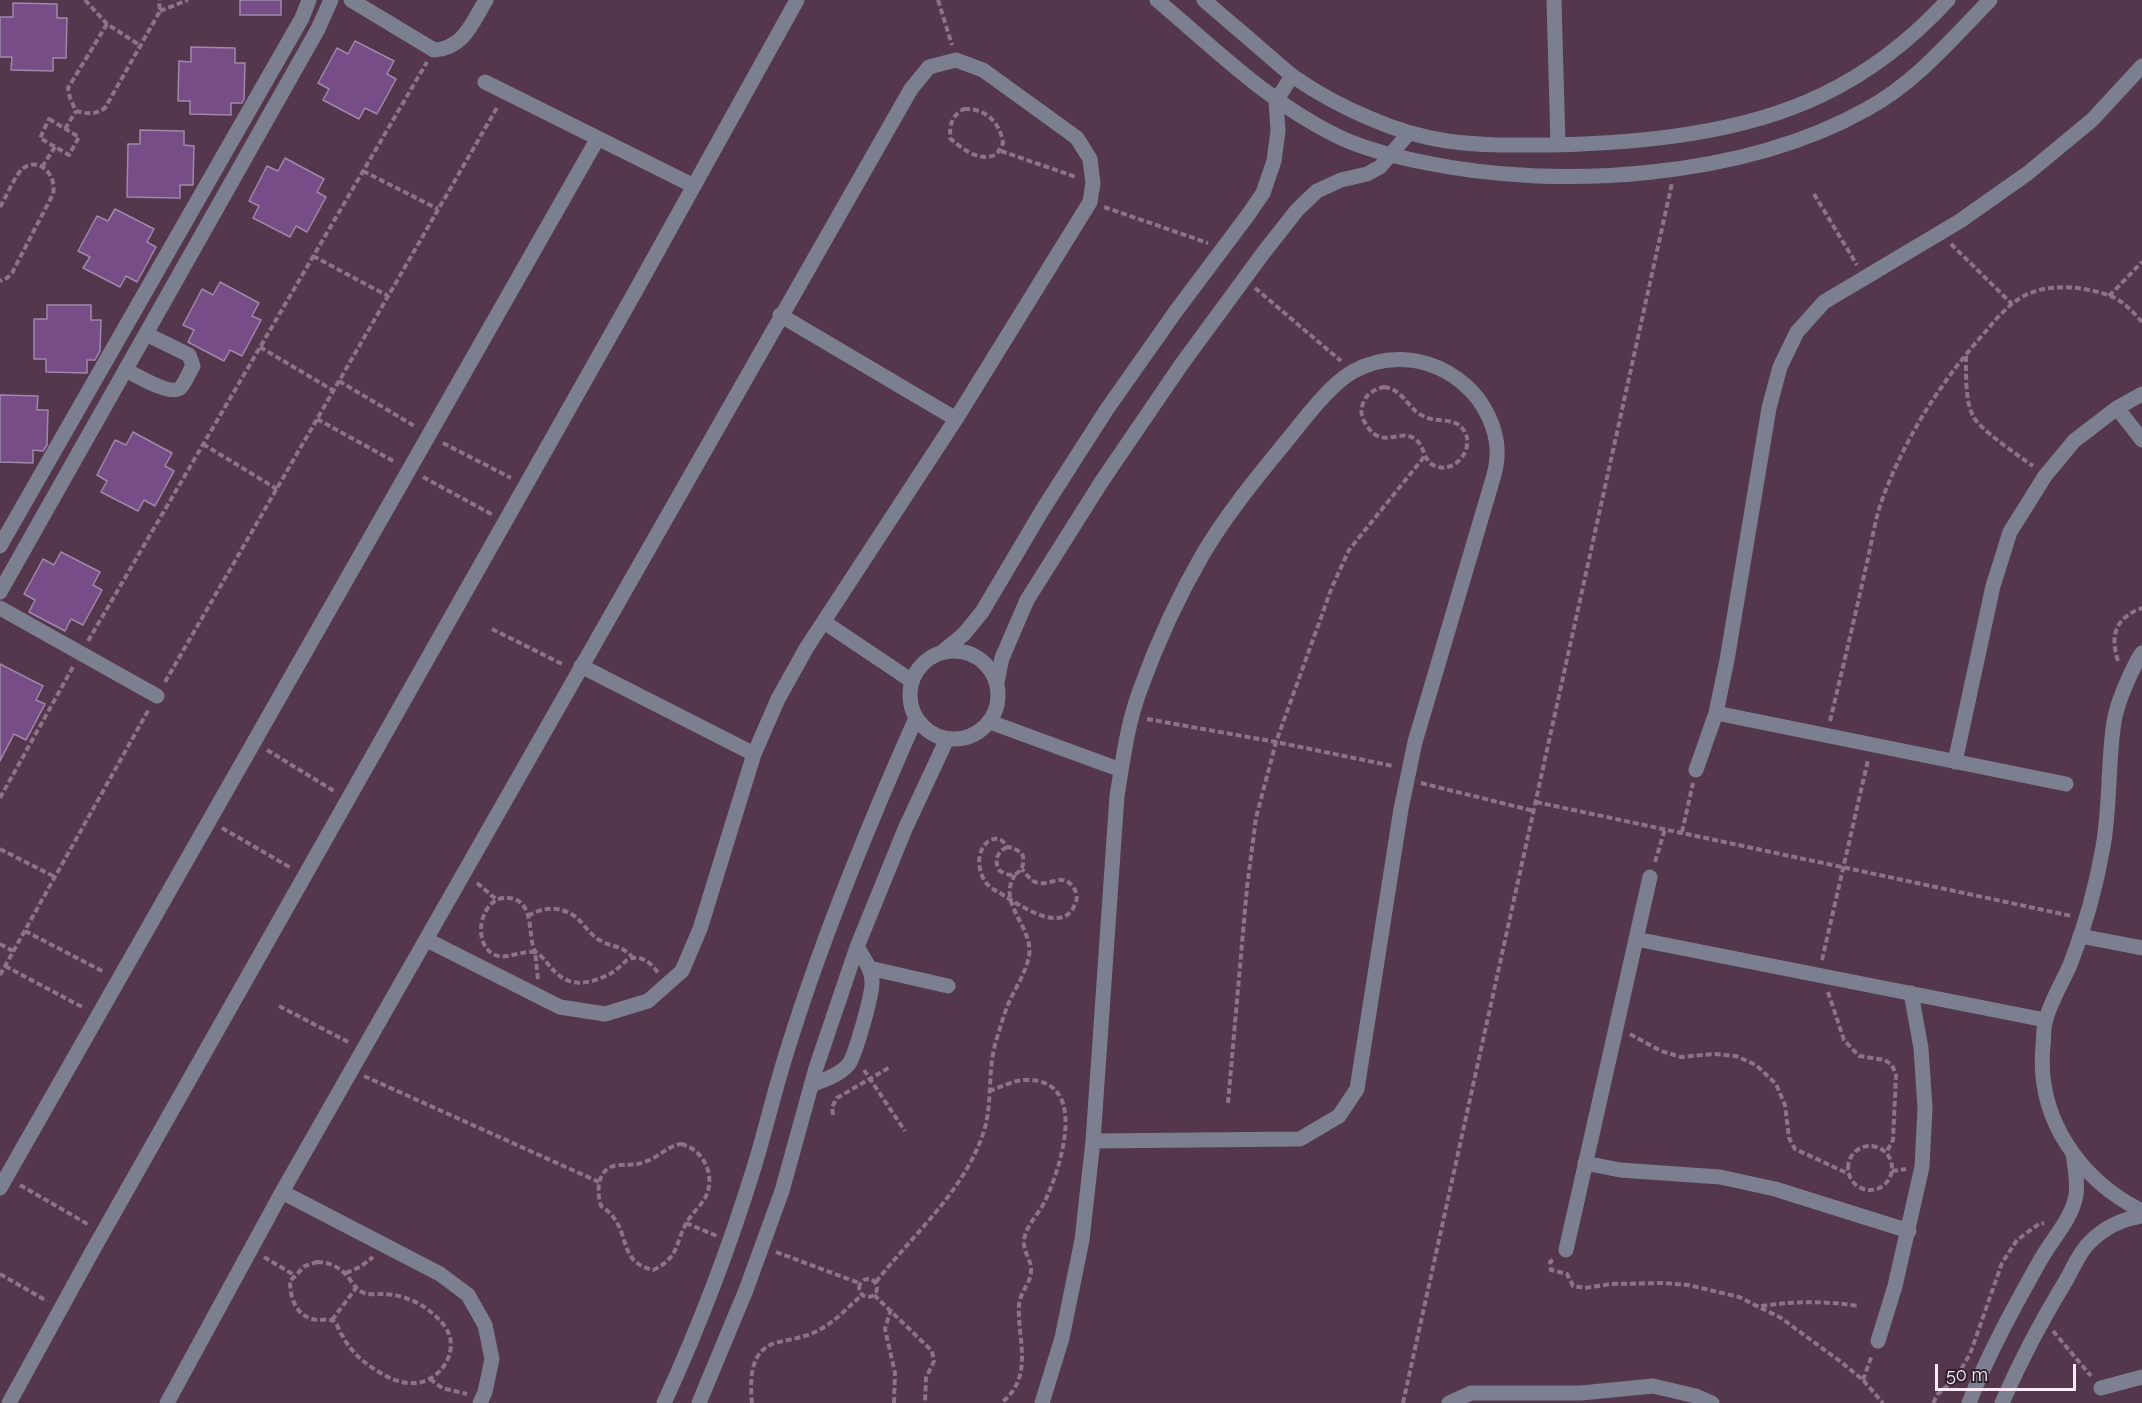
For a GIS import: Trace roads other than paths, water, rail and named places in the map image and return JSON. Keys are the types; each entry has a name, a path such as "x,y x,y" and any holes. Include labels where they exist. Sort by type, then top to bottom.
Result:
{"street":[{"path":"0,546 302,18 309,0"},
{"path":"0,592 318,29 331,0"},
{"path":"351,0 434,50 447,49 458,42 486,0"},
{"path":"1157,0 1276,101 1334,134 1390,155 1450,168 1511,175 1572,177 1633,174 1675,168 1758,153 1817,133 1868,109 1911,80 1990,0"},
{"path":"1204,0 1292,76 1332,101 1409,133 1446,141 1483,145 1581,145 1641,140 1702,131 1763,118 1822,96 1876,64 1925,24 1948,0"},
{"path":"1554,0 1558,145"},
{"path":"9,1403 694,186 790,2"},
{"path":"167,1403 282,1192 780,315 911,89 929,67 956,60 983,70 1077,138 1090,159 1093,183 1090,202 956,419 807,647 778,699 754,754 700,929 682,971 648,1001 605,1014 560,1007 427,940"},
{"path":"1696,770 1716,713 1727,660 1769,408 1780,368 1797,332 1824,302 1960,221 2028,173 2092,120 2142,66"},
{"path":"1292,76 1276,101 1278,131 1274,161 1263,193 1107,408 1043,509 982,612 964,634 941,653 929,659 912,681 911,706 916,718 934,735 947,740 959,740 982,731 990,722 997,710 1002,658 1027,600 1102,481 1181,366 1297,210 1317,191 1341,180 1367,174 1380,167 1409,133"},
{"path":"485,82 694,186"},
{"path":"3,1182 598,138"},
{"path":"780,315 956,419"},
{"path":"126,369 164,388 173,390 181,387 192,366 189,355 146,334"},
{"path":"1042,1403 1062,1338 1082,1240 1093,1141 1118,796 1125,740 1139,691 1169,619 1203,553 1250,486 1302,421 1341,379 1353,371 1385,360 1419,360 1450,372 1476,394 1492,423 1498,456 1415,742 1357,1089 1339,1116 1300,1139 1093,1141"},
{"path":"94,381 113,392"},
{"path":"1955,762 1993,586 2010,532 2045,476 2074,441 2117,408 2142,394"},
{"path":"2117,408 2142,440"},
{"path":"0,608 157,696"},
{"path":"824,622 912,681"},
{"path":"941,653 955,651 975,656 991,670 998,682"},
{"path":"2141,656 2120,696 2113,727 2110,786 2103,846 2086,918 2070,964 2045,1020 2041,1060 2047,1101 2063,1138 2073,1154 2094,1179 2120,1200 2142,1211"},
{"path":"579,669 754,754"},
{"path":"1716,713 2066,784"},
{"path":"664,1403 714,1282 756,1163 788,1048 825,937 867,826 916,718"},
{"path":"990,722 1121,770"},
{"path":"699,1403 746,1290 782,1191 812,1085 857,947 905,829 947,740"},
{"path":"1566,1250 1650,877"},
{"path":"2080,936 2142,948"},
{"path":"1636,939 2045,1020"},
{"path":"812,1085 838,1073 849,1064 853,1054 873,980 857,947"},
{"path":"868,968 948,986"},
{"path":"1878,1341 1909,1231 1922,1167 1924,1108 1921,1048 1911,993"},
{"path":"1970,1403 1980,1375 2041,1259 2067,1219 2075,1197 2073,1154"},
{"path":"1585,1163 1620,1170 1719,1177 1775,1189 1909,1231"},
{"path":"282,1192 440,1274 468,1295 485,1325 492,1359 483,1397"},
{"path":"2002,1403 2042,1318 2088,1243 2106,1228 2132,1217 2142,1216"},
{"path":"2101,1388 2142,1377"},
{"path":"1449,1403 1471,1393 1581,1393 1653,1386 1696,1396 1712,1403"}]}
